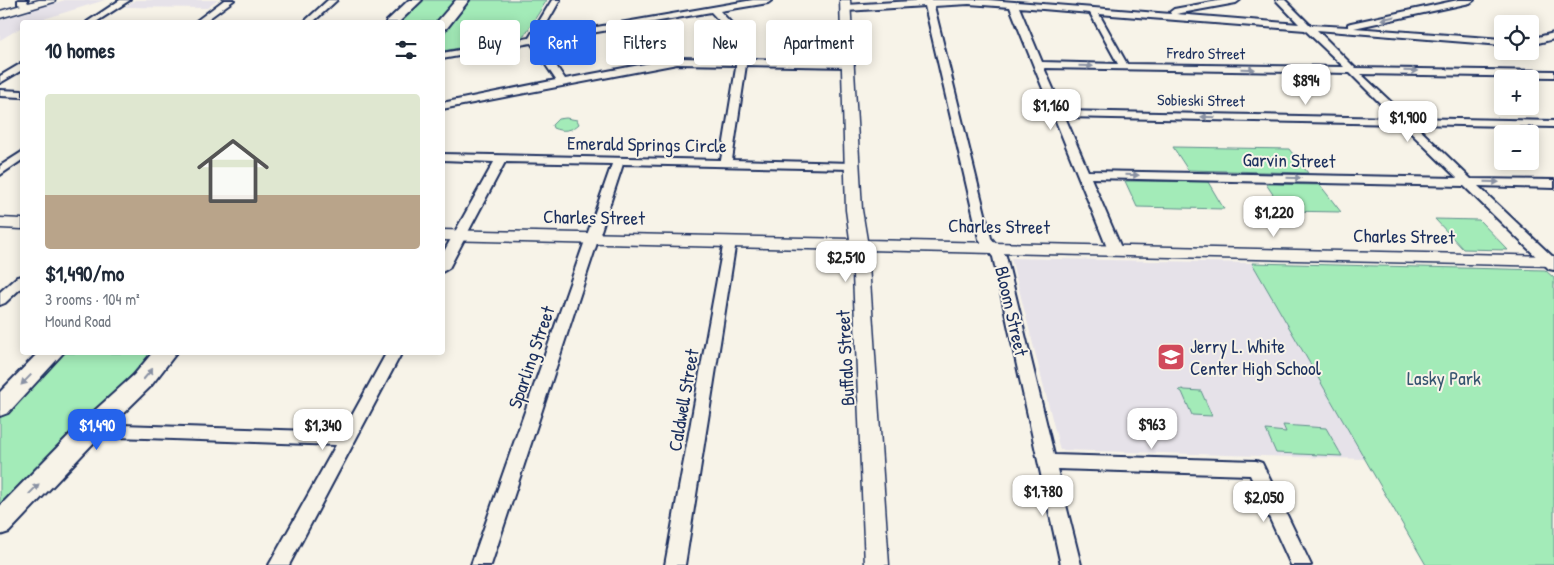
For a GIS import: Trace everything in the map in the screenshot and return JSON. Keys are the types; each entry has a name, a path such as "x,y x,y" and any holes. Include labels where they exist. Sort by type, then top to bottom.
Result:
{"main road":[{"path":"394,20 416,0"},
{"path":"445,21 463,0"},
{"path":"0,407 50,355"},
{"path":"0,524 90,430 142,381 164,355"}],"street":[{"path":"0,15 27,3 50,0"},
{"path":"94,20 126,0"},
{"path":"203,20 230,0"},
{"path":"310,20 333,0"},
{"path":"544,20 556,0"},
{"path":"596,28 768,0"},
{"path":"986,2 998,0"},
{"path":"1156,16 1236,0"},
{"path":"1280,0 1552,262"},
{"path":"1337,30 1470,0"},
{"path":"846,4 986,2 1494,41"},
{"name":"Bloom Street","path":"929,3 985,239 999,256 1071,565"},
{"name":"Buffalo Street","path":"846,4 847,20"},
{"path":"1013,4 1115,250"},
{"path":"713,9 723,20"},
{"path":"1093,11 1124,66"},
{"path":"1539,40 1554,36"},
{"path":"445,55 530,40"},
{"path":"1539,44 1554,46"},
{"path":"445,105 677,61 694,61"},
{"path":"551,65 562,82"},
{"path":"726,163 742,65"},
{"name":"Buffalo Street","path":"849,65 854,210 861,256 877,565"},
{"name":"Fredro Street","path":"1037,65 1554,74"},
{"path":"0,80 20,67"},
{"path":"0,93 20,94"},
{"name":"Sobieski Street","path":"1058,114 1554,124"},
{"path":"0,172 20,157"},
{"name":"Emerald Springs Circle","path":"445,158 852,166"},
{"path":"445,262 501,159"},
{"name":"Sparling Street","path":"481,565 618,162"},
{"name":"Garvin Street","path":"1083,174 1554,184"},
{"path":"0,223 20,224"},
{"name":"Charles Street","path":"445,235 1552,262"},
{"name":"Caldwell Street","path":"675,565 730,241"},
{"path":"0,300 20,282"},
{"path":"279,565 393,355"},
{"path":"90,430 347,439"},
{"path":"1047,462 1256,468 1302,565"}],"shaded area":[{"path":"65,0 105,0 40,20 20,20 20,28 0,40 0,20"},
{"path":"135,0 218,0 207,8 125,7"},
{"name":"Jerry L. White Center High School","path":"1011,258 1252,263 1365,459 1060,450"}],"green space":[{"path":"420,0 454,0 439,20 399,20"},
{"path":"471,0 547,0 534,20 530,20 530,27 524,36 520,37 520,20 460,20 460,48 445,51 445,32"},
{"path":"558,119 577,120 579,124 567,130 553,128 552,125"},
{"path":"1173,147 1289,149 1308,173 1188,170"},
{"path":"1125,181 1208,182 1224,209 1137,207"},
{"path":"1266,184 1320,185 1341,212 1284,211"},
{"path":"1435,219 1479,220 1508,250 1463,249"},
{"name":"Lasky Park","path":"1252,263 1545,270 1554,278 1554,565 1426,565"},
{"path":"57,355 149,355 115,393 0,510 0,414"},
{"path":"1179,390 1201,391 1212,416 1192,415 1182,392"},
{"path":"1283,425 1326,428 1342,456 1276,453 1266,430 1286,432"}],"place":[{"name":"Jerry L. White Center High School","path":"1171,357"}]}
